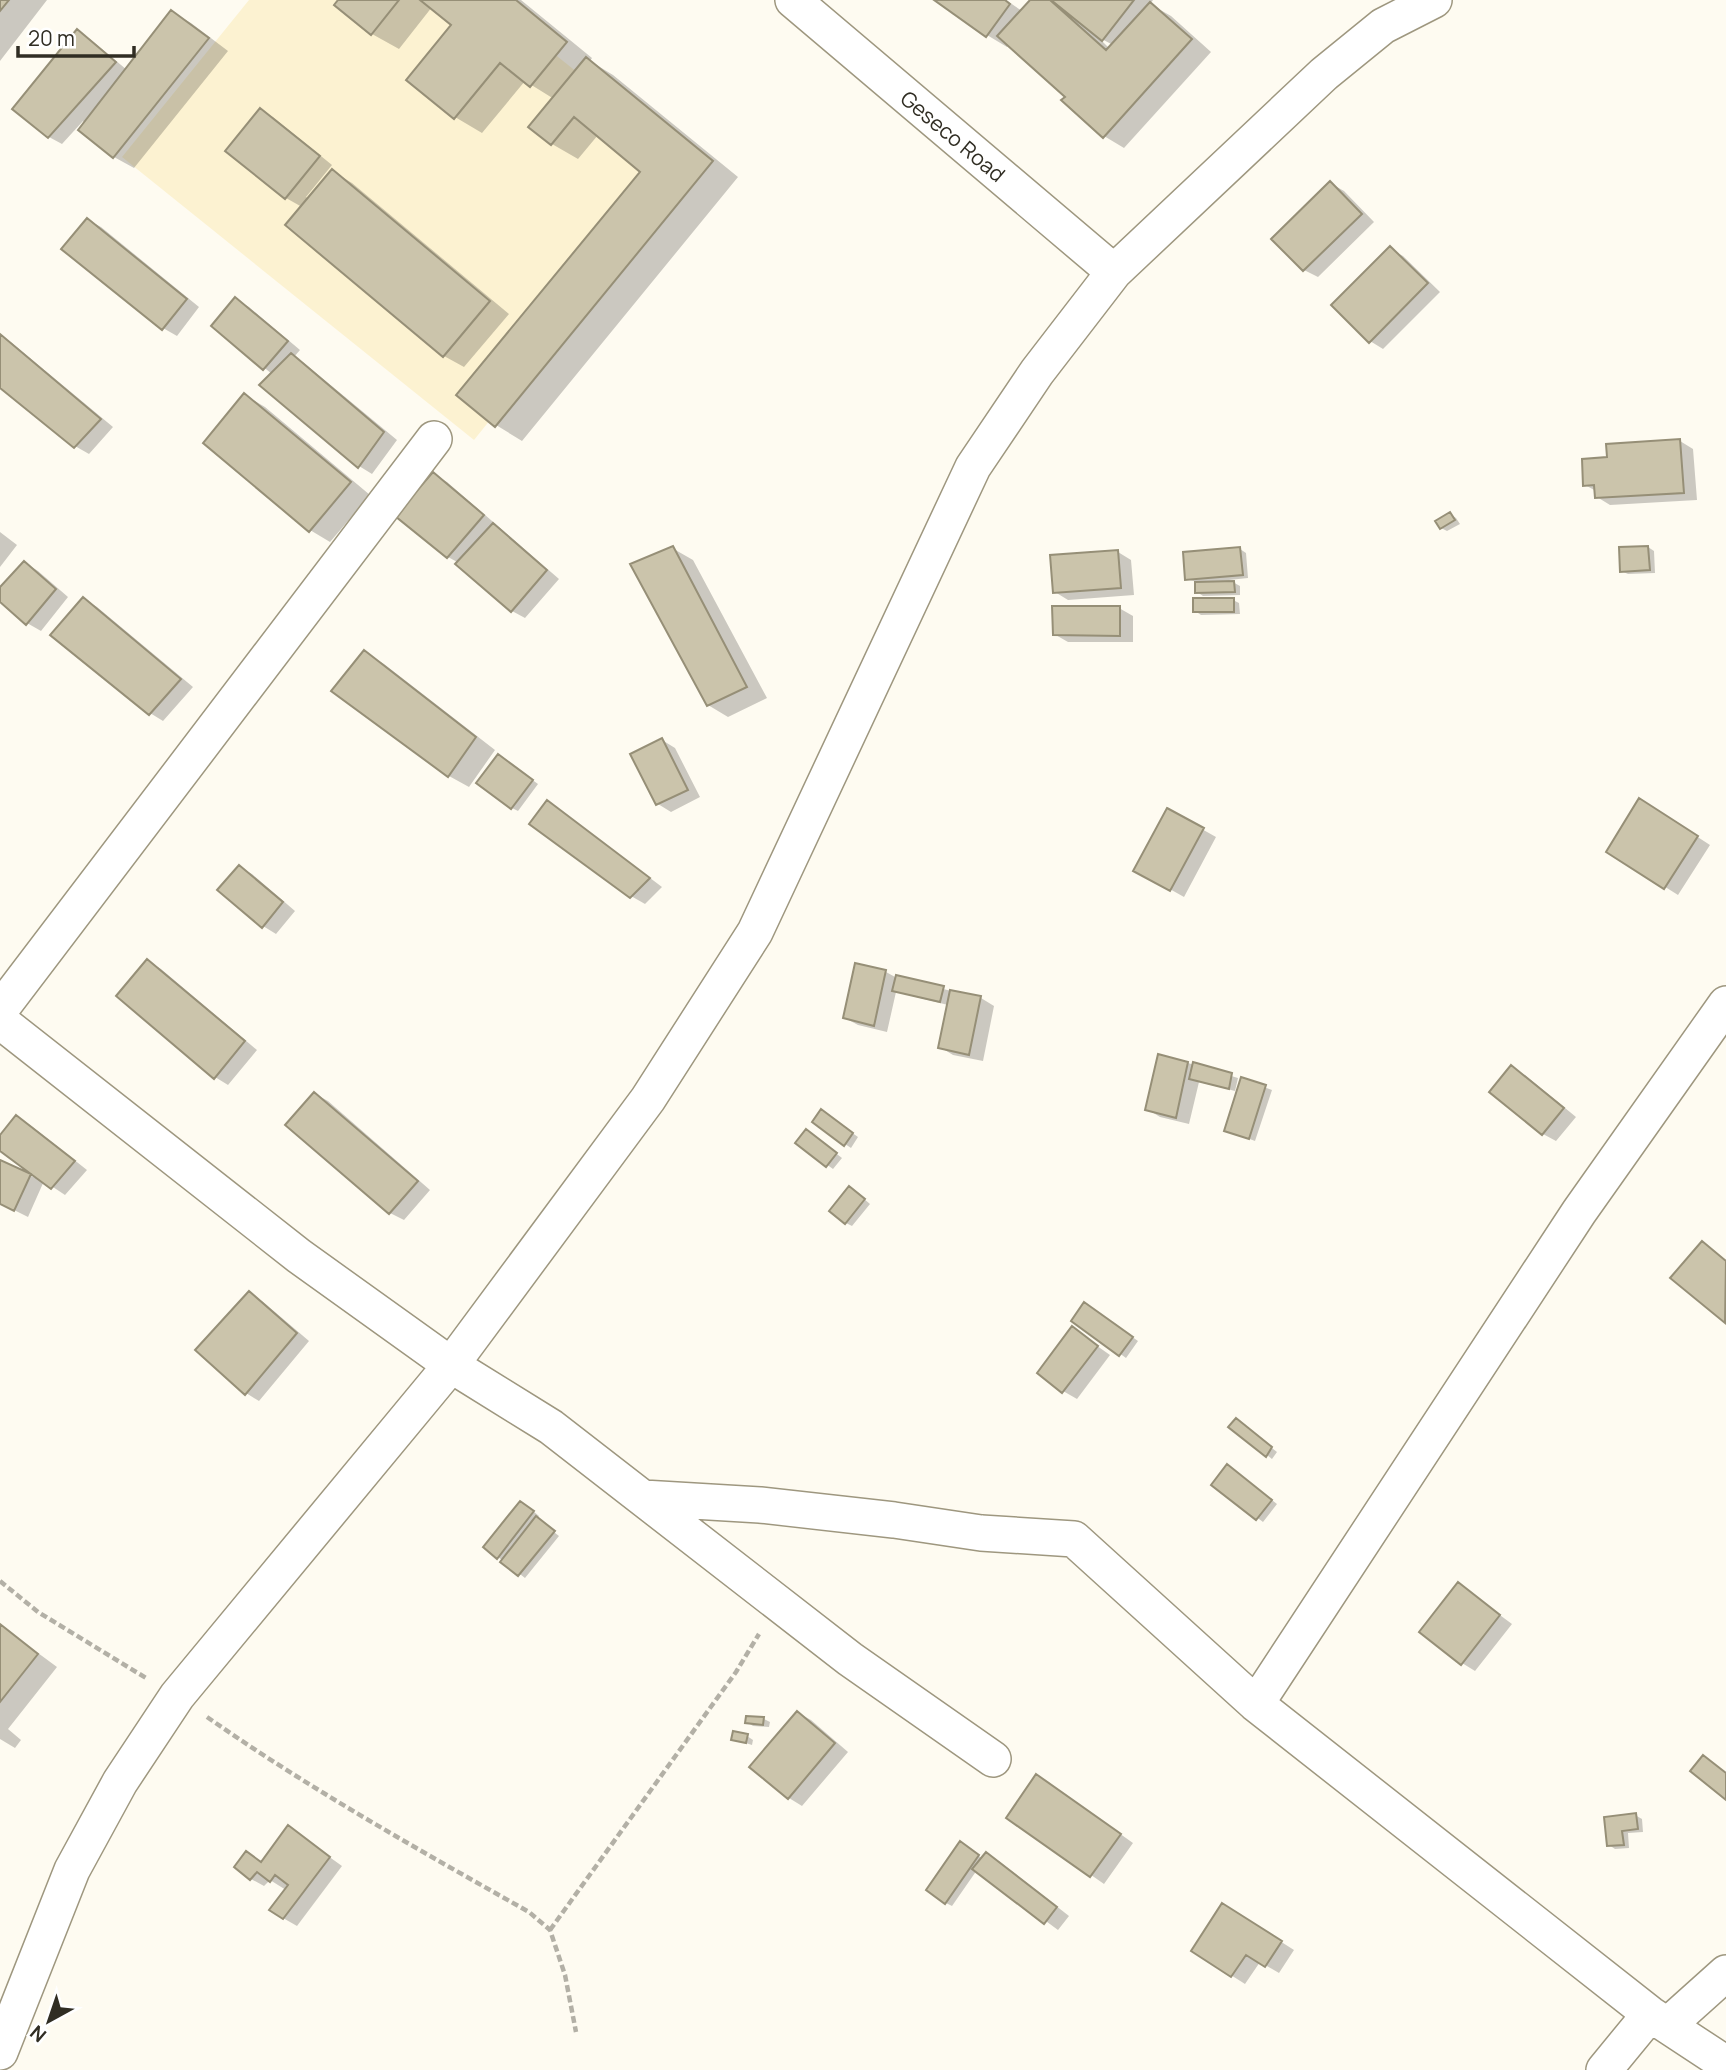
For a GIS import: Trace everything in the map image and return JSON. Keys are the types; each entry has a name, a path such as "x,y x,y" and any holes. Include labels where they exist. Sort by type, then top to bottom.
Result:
{"street":[{"name":"Geseco Road","path":"793,0 1114,272"},
{"path":"0,2052 72,1870 120,1782 177,1696 451,1365 648,1099 755,932 973,467 1037,372 1114,272 1324,74 1383,26 1434,0"},
{"path":"0,1010 434,439"},
{"path":"1256,1704 1579,1212 1726,1004"},
{"path":"0,1021 299,1256 451,1365 551,1427 850,1659 993,1759"},
{"path":"643,1498 760,1505 981,1533 1074,1539 1256,1704 1659,2020 1726,2064"},
{"path":"1604,2070 1659,2020 1726,1973"}],"path":[{"path":"0,1581 38,1612 177,1696 272,1763 373,1825 529,1912 550,1930 565,1975 576,2032"},
{"path":"550,1930 736,1672 778,1603"}],"shaded area":[{"path":"249,0 487,0 694,166 474,440 122,157"}],"building":[{"path":"0,0 9,0 0,11"},
{"path":"338,0 399,0 371,35 334,5"},
{"path":"420,0 516,0 567,42 530,87 500,63 454,119 406,80 451,25"},
{"path":"934,0 1005,0 1010,4 986,37"},
{"path":"1030,0 1050,0 1106,50 1150,2 1192,39 1103,138 1061,100 1065,97 997,36"},
{"path":"1051,0 1134,0 1102,41"},
{"path":"171,10 209,38 113,158 78,130"},
{"path":"77,29 116,62 48,138 12,109"},
{"path":"586,57 713,161 495,427 456,395 640,172 574,117 551,145 528,127"},
{"path":"260,108 320,156 285,199 225,151"},
{"path":"332,169 490,301 443,357 285,225"},
{"path":"1330,181 1362,214 1303,271 1271,239"},
{"path":"87,218 187,299 162,330 61,249"},
{"path":"1390,246 1428,283 1369,343 1331,305"},
{"path":"235,297 288,341 263,370 211,326"},
{"path":"0,334 101,419 74,448 0,388"},
{"path":"291,353 384,432 358,468 259,385"},
{"path":"244,393 351,482 309,532 203,443"},
{"path":"1680,439 1684,493 1595,498 1594,485 1583,486 1582,459 1607,457 1606,444"},
{"path":"433,472 484,515 447,558 395,516"},
{"path":"1450,512 1455,520 1440,529 1435,521"},
{"path":"493,523 547,570 511,612 455,564"},
{"path":"673,546 747,687 707,706 630,564"},
{"path":"1648,546 1650,570 1620,572 1619,547"},
{"path":"1240,547 1243,575 1185,580 1183,552"},
{"path":"1118,550 1121,588 1053,593 1050,555"},
{"path":"24,561 56,589 26,625 0,602 0,587"},
{"path":"1234,581 1235,592 1195,593 1195,582"},
{"path":"83,597 181,679 149,715 50,635"},
{"path":"1193,598 1234,598 1234,612 1193,612"},
{"path":"1052,606 1120,606 1120,636 1053,635"},
{"path":"364,650 476,737 448,777 331,691"},
{"path":"662,738 688,790 656,805 630,754"},
{"path":"498,754 533,780 511,809 476,783"},
{"path":"1639,798 1698,836 1664,889 1606,852"},
{"path":"547,800 650,878 630,898 529,824"},
{"path":"1167,808 1204,828 1170,891 1133,871"},
{"path":"239,865 283,902 262,928 217,890"},
{"path":"147,959 245,1041 214,1079 116,996"},
{"path":"855,963 886,970 874,1026 843,1018"},
{"path":"896,975 944,986 940,1002 892,991"},
{"path":"950,990 981,996 969,1055 938,1048"},
{"path":"1158,1054 1188,1062 1176,1118 1145,1110"},
{"path":"1193,1062 1232,1073 1229,1089 1189,1079"},
{"path":"1511,1065 1564,1108 1542,1135 1489,1092"},
{"path":"1241,1077 1266,1085 1249,1139 1224,1131"},
{"path":"314,1092 418,1181 389,1214 285,1125"},
{"path":"821,1109 853,1133 844,1146 812,1122"},
{"path":"16,1115 75,1161 51,1189 0,1151 0,1135"},
{"path":"806,1129 837,1153 826,1167 795,1143"},
{"path":"0,1160 31,1174 14,1211 0,1204"},
{"path":"849,1186 865,1199 845,1224 829,1211"},
{"path":"1702,1241 1726,1261 1725,1323 1670,1278"},
{"path":"249,1291 297,1333 245,1395 195,1350"},
{"path":"1084,1302 1133,1337 1119,1356 1071,1321"},
{"path":"1072,1326 1098,1346 1062,1393 1037,1373"},
{"path":"1236,1418 1272,1447 1266,1457 1228,1427"},
{"path":"1227,1464 1272,1500 1256,1520 1211,1485"},
{"path":"520,1501 534,1511 497,1559 483,1547"},
{"path":"536,1516 555,1531 518,1576 500,1562"},
{"path":"1458,1582 1500,1615 1461,1665 1419,1632"},
{"path":"0,1624 38,1654 0,1702"},
{"path":"797,1711 835,1743 788,1799 749,1767"},
{"path":"746,1716 764,1717 763,1725 745,1723"},
{"path":"733,1731 748,1734 746,1743 731,1740"},
{"path":"1703,1755 1726,1773 1726,1800 1690,1771"},
{"path":"1036,1774 1121,1834 1090,1877 1006,1818"},
{"path":"1636,1813 1638,1829 1622,1831 1624,1845 1607,1846 1604,1817"},
{"path":"288,1825 330,1857 283,1919 269,1910 288,1885 275,1875 270,1882 257,1872 250,1880 234,1867 246,1851 261,1862"},
{"path":"960,1841 979,1855 945,1904 926,1890"},
{"path":"986,1852 1057,1907 1044,1924 972,1869"},
{"path":"1222,1903 1282,1941 1265,1967 1246,1955 1231,1977 1191,1951"}]}
